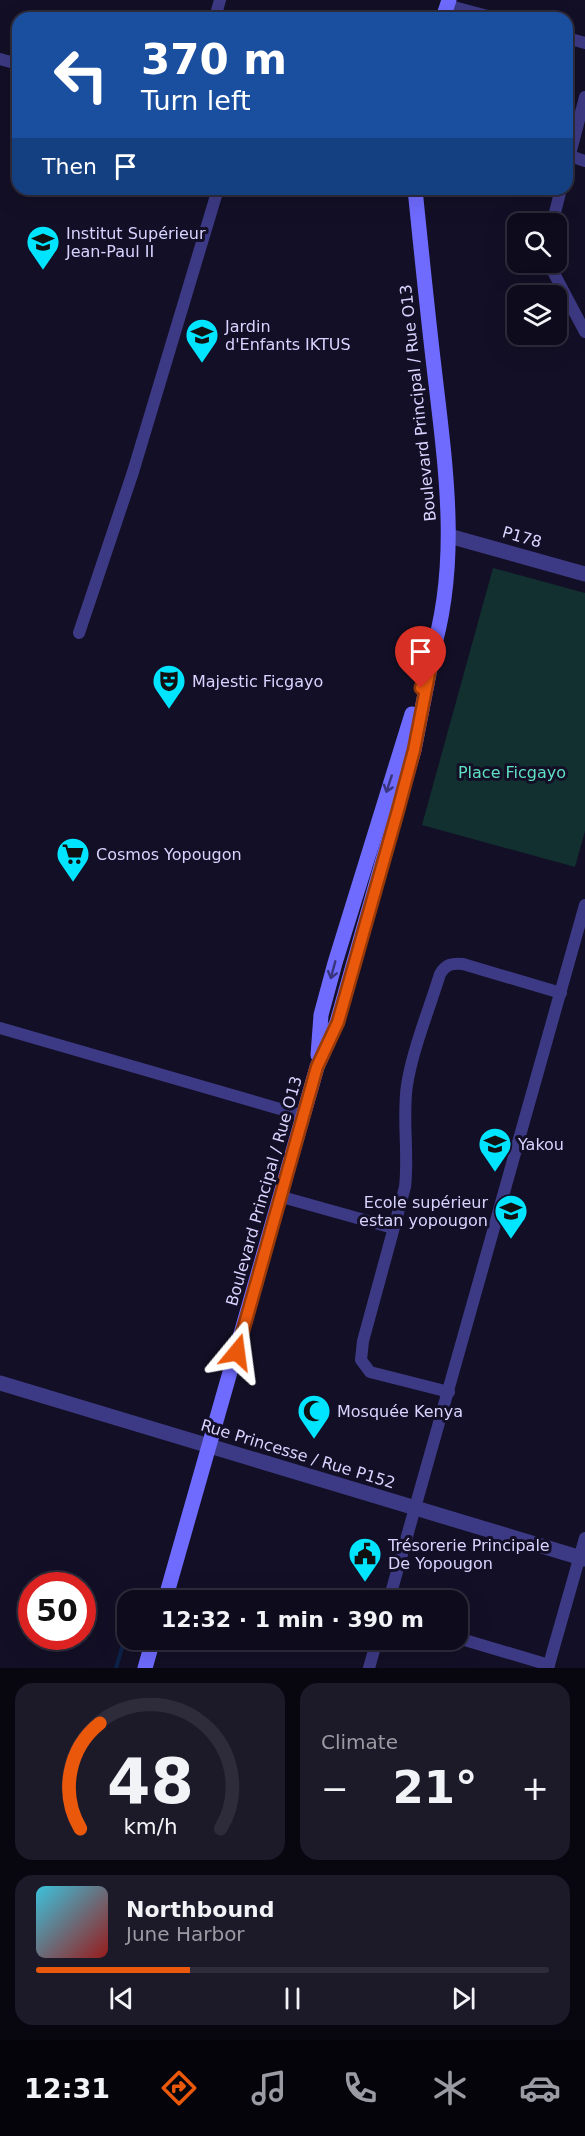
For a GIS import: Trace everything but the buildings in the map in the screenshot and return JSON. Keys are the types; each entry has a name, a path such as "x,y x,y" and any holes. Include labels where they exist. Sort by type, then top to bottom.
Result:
{"main road":[{"name":"Boulevard Principal / Rue O13","path":"168,1590 304,1116 317,1067 321,1015 335,963 385,797 434,648 443,602 449,536 448,488 417,195"},
{"path":"145,1668 150,1650"}],"street":[{"path":"446,6 470,12"},
{"path":"573,142 585,98"},
{"path":"79,633 133,472 216,195"},
{"path":"555,213 559,195"},
{"path":"554,273 585,333"},
{"name":"P178","path":"449,536 585,574"},
{"path":"391,1590 449,1392 585,905"},
{"path":"449,1392 370,1372 361,1360 363,1341 405,1187 408,1161 405,1104 407,1083 444,967 453,963 463,964 561,993"},
{"path":"0,1028 304,1116"},
{"path":"282,1197 393,1228"},
{"name":"Rue Princesse / Rue P152","path":"0,1383 414,1510 582,1558"},
{"path":"468,1641 549,1666 582,1558 585,1538"},
{"path":"369,1668 374,1650"}],"green space":[{"name":"Place Ficgayo","path":"493,568 585,593 585,831 575,867 422,825"}],"waterway":[{"path":"116,1668 121,1650"}],"place":[{"name":"Institut Supérieur Jean-Paul II","path":"43,271"},
{"name":"Jardin d'Enfants IKTUS","path":"202,364"},
{"name":"Majestic Ficgayo","path":"169,710"},
{"name":"Cosmos Yopougon","path":"73,883"},
{"name":"Yakou","path":"495,1173"},
{"name":"Ecole supérieur estan yopougon","path":"511,1240"},
{"name":"Mosquée Kenya","path":"314,1440"},
{"name":"Trésorerie Principale De Yopougon","path":"365,1583"}],"route":[{"path":"237,1352 317,1067 338,1022 398,810 414,750 434,648 421,688"}]}
